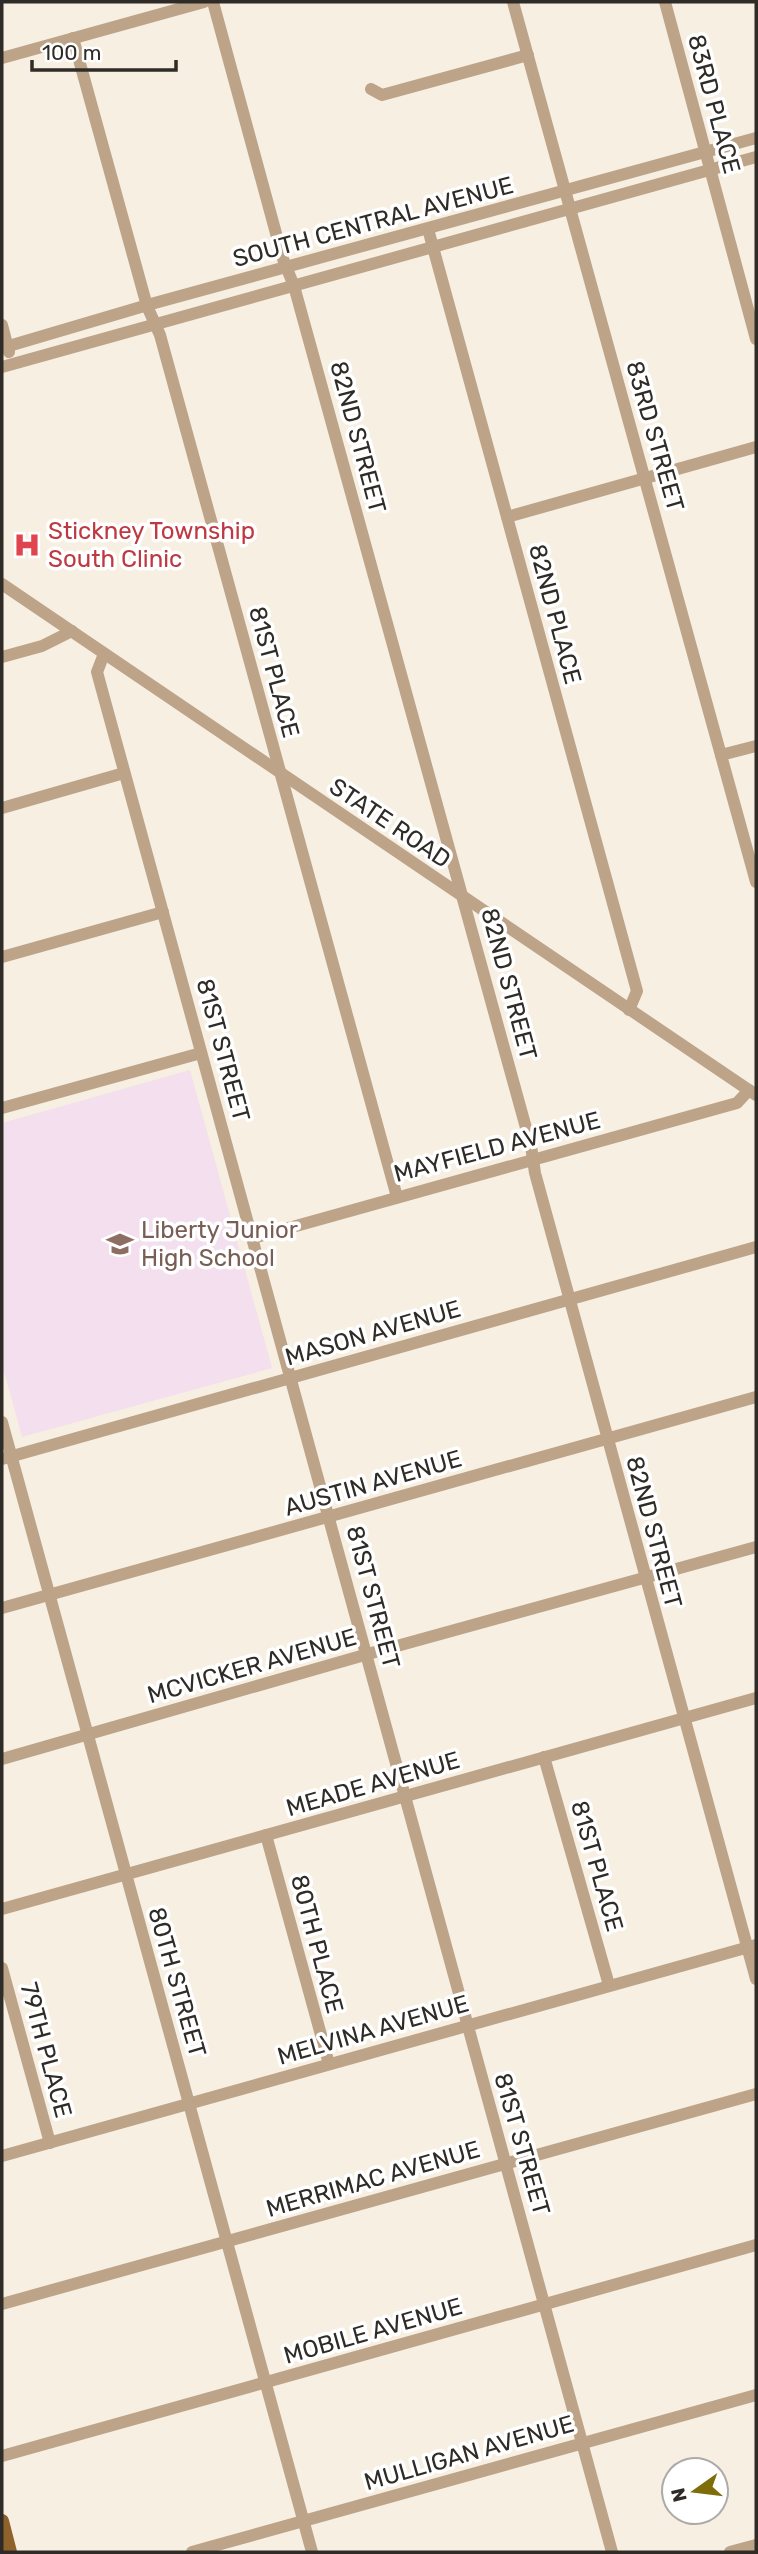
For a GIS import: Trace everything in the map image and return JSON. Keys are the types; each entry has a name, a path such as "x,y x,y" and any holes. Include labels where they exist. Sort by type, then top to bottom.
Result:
{"main road":[{"path":"2,2521 10,2552"}],"street":[{"path":"2,58 204,2"},
{"name":"82ND STREET","path":"213,2 464,898 569,1300 684,1718 752,1946 756,1979"},
{"name":"83RD STREET","path":"513,2 756,882"},
{"name":"83RD PLACE","path":"665,2 756,339"},
{"name":"81ST PLACE","path":"73,38 397,1197"},
{"path":"371,89 382,95 528,55"},
{"name":"SOUTH CENTRAL AVENUE","path":"5,347 756,138"},
{"name":"SOUTH CENTRAL AVENUE","path":"7,365 756,158"},
{"name":"82ND PLACE","path":"428,229 637,991 629,1010"},
{"path":"2,325 7,365"},
{"path":"507,517 756,447"},
{"name":"STATE ROAD","path":"2,584 753,1093"},
{"path":"2,657 42,646 72,631"},
{"name":"81ST STREET","path":"104,654 97,672 124,774 407,1796 612,2552"},
{"path":"722,755 756,746"},
{"path":"2,807 124,774"},
{"path":"2,957 163,912"},
{"path":"2,1108 201,1053"},
{"name":"MAYFIELD AVENUE","path":"253,1238 737,1103 753,1093"},
{"name":"MASON AVENUE","path":"6,1458 756,1247"},
{"name":"AUSTIN AVENUE","path":"2,1608 756,1397"},
{"name":"80TH STREET","path":"2,1422 6,1458 50,1595 312,2552"},
{"name":"MCVICKER AVENUE","path":"2,1759 756,1547"},
{"name":"MEADE AVENUE","path":"2,1909 756,1698"},
{"name":"81ST PLACE","path":"544,1757 609,1985"},
{"name":"80TH PLACE","path":"266,1836 328,2064"},
{"name":"MELVINA AVENUE","path":"2,2156 752,1946"},
{"name":"79TH PLACE","path":"2,1968 50,2143"},
{"name":"MERRIMAC AVENUE","path":"2,2304 756,2094"},
{"name":"MOBILE AVENUE","path":"2,2456 756,2245"},
{"name":"MULLIGAN AVENUE","path":"192,2552 756,2395"},
{"path":"730,2552 756,2545"}],"shaded area":[{"name":"Liberty Junior High School","path":"190,1070 272,1368 22,1437 2,1364 2,1123"}],"place":[{"name":"Stickney Township South Clinic","path":"27,545"},
{"name":"Liberty Junior High School","path":"120,1244"}]}
